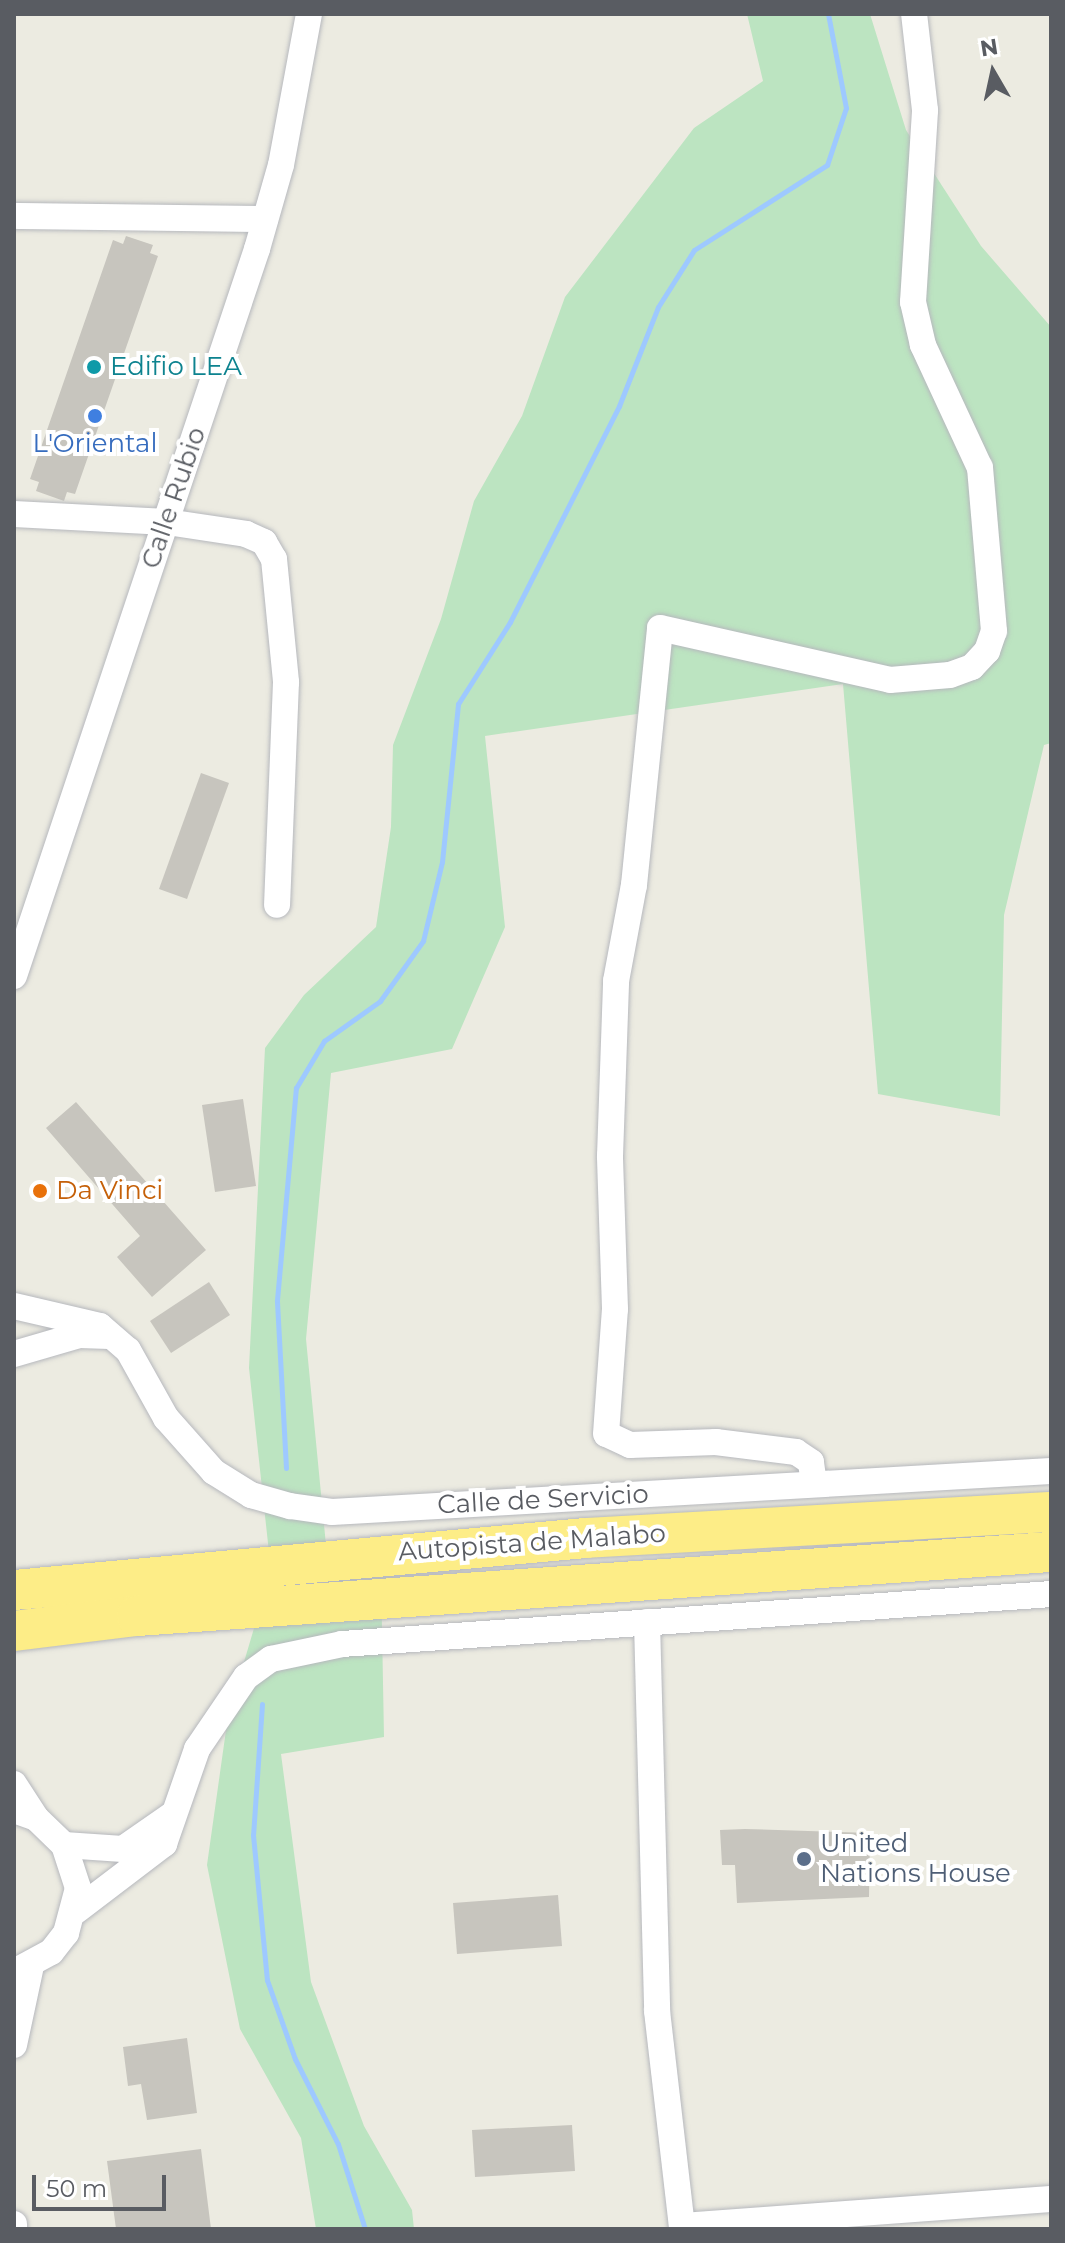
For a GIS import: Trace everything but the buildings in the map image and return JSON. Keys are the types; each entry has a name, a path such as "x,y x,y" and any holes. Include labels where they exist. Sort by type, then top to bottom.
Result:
{"highway":[{"name":"Autopista de Malabo","path":"14,1590 585,1538 1051,1512"},
{"name":"Autopista de Malabo","path":"14,1631 137,1616 1051,1552"}],"street":[{"name":"Calle Rubio","path":"14,976 24,911 167,522 265,219 309,14"},
{"path":"814,1484 811,1462 796,1452 716,1442 630,1445 606,1434 615,1335 610,1156 616,981 634,885 660,628 890,680 950,675 972,667 994,631 980,468 928,358 913,302 925,110 914,14"},
{"path":"14,216 265,219"},
{"path":"14,514 167,522 246,534 264,542 274,559 286,682 277,905"},
{"name":"Calle de Servicio","path":"14,1306 80,1317 113,1336 142,1370 166,1418 214,1472 251,1495 290,1506 332,1512 1051,1471"},
{"path":"14,1354 79,1335 113,1336"},
{"path":"14,2045 22,1969 51,1952 76,1911 157,1852 175,1813 197,1749 223,1705 271,1659 342,1644 1051,1594"},
{"path":"647,1622 657,2011 682,2228 1051,2199"},
{"path":"14,1784 25,1814 64,1845 74,1865 76,1911"},
{"path":"64,1845 123,1849 175,1813"}],"green space":[{"path":"747,14 870,14 906,130 981,246 1051,327 1051,743 1044,745 1004,915 1000,1116 878,1094 843,684 485,736 505,927 452,1049 331,1073 306,1339 329,1576 381,1574 384,1737 281,1754 311,1982 364,2126 412,2210 414,2229 316,2229 301,2138 240,2029 207,1865 228,1716 271,1571 249,1368 265,1048 304,995 376,927 391,827 393,745 441,619 474,501 522,416 565,297 694,128 763,81"}],"waterway":[{"path":"286,1468 277,1300 296,1088 324,1041 380,1001 423,941 442,862 458,704 510,622 619,406 658,307 694,250 827,165 846,108 828,14"},
{"path":"262,1704 253,1835 267,1980 295,2059 338,2144 365,2229"}],"place":[{"name":"Edifio LEA","path":"94,367"},
{"name":"L'Oriental","path":"95,416"},
{"name":"Da Vinci","path":"40,1191"},
{"name":"United Nations House","path":"804,1859"}]}
